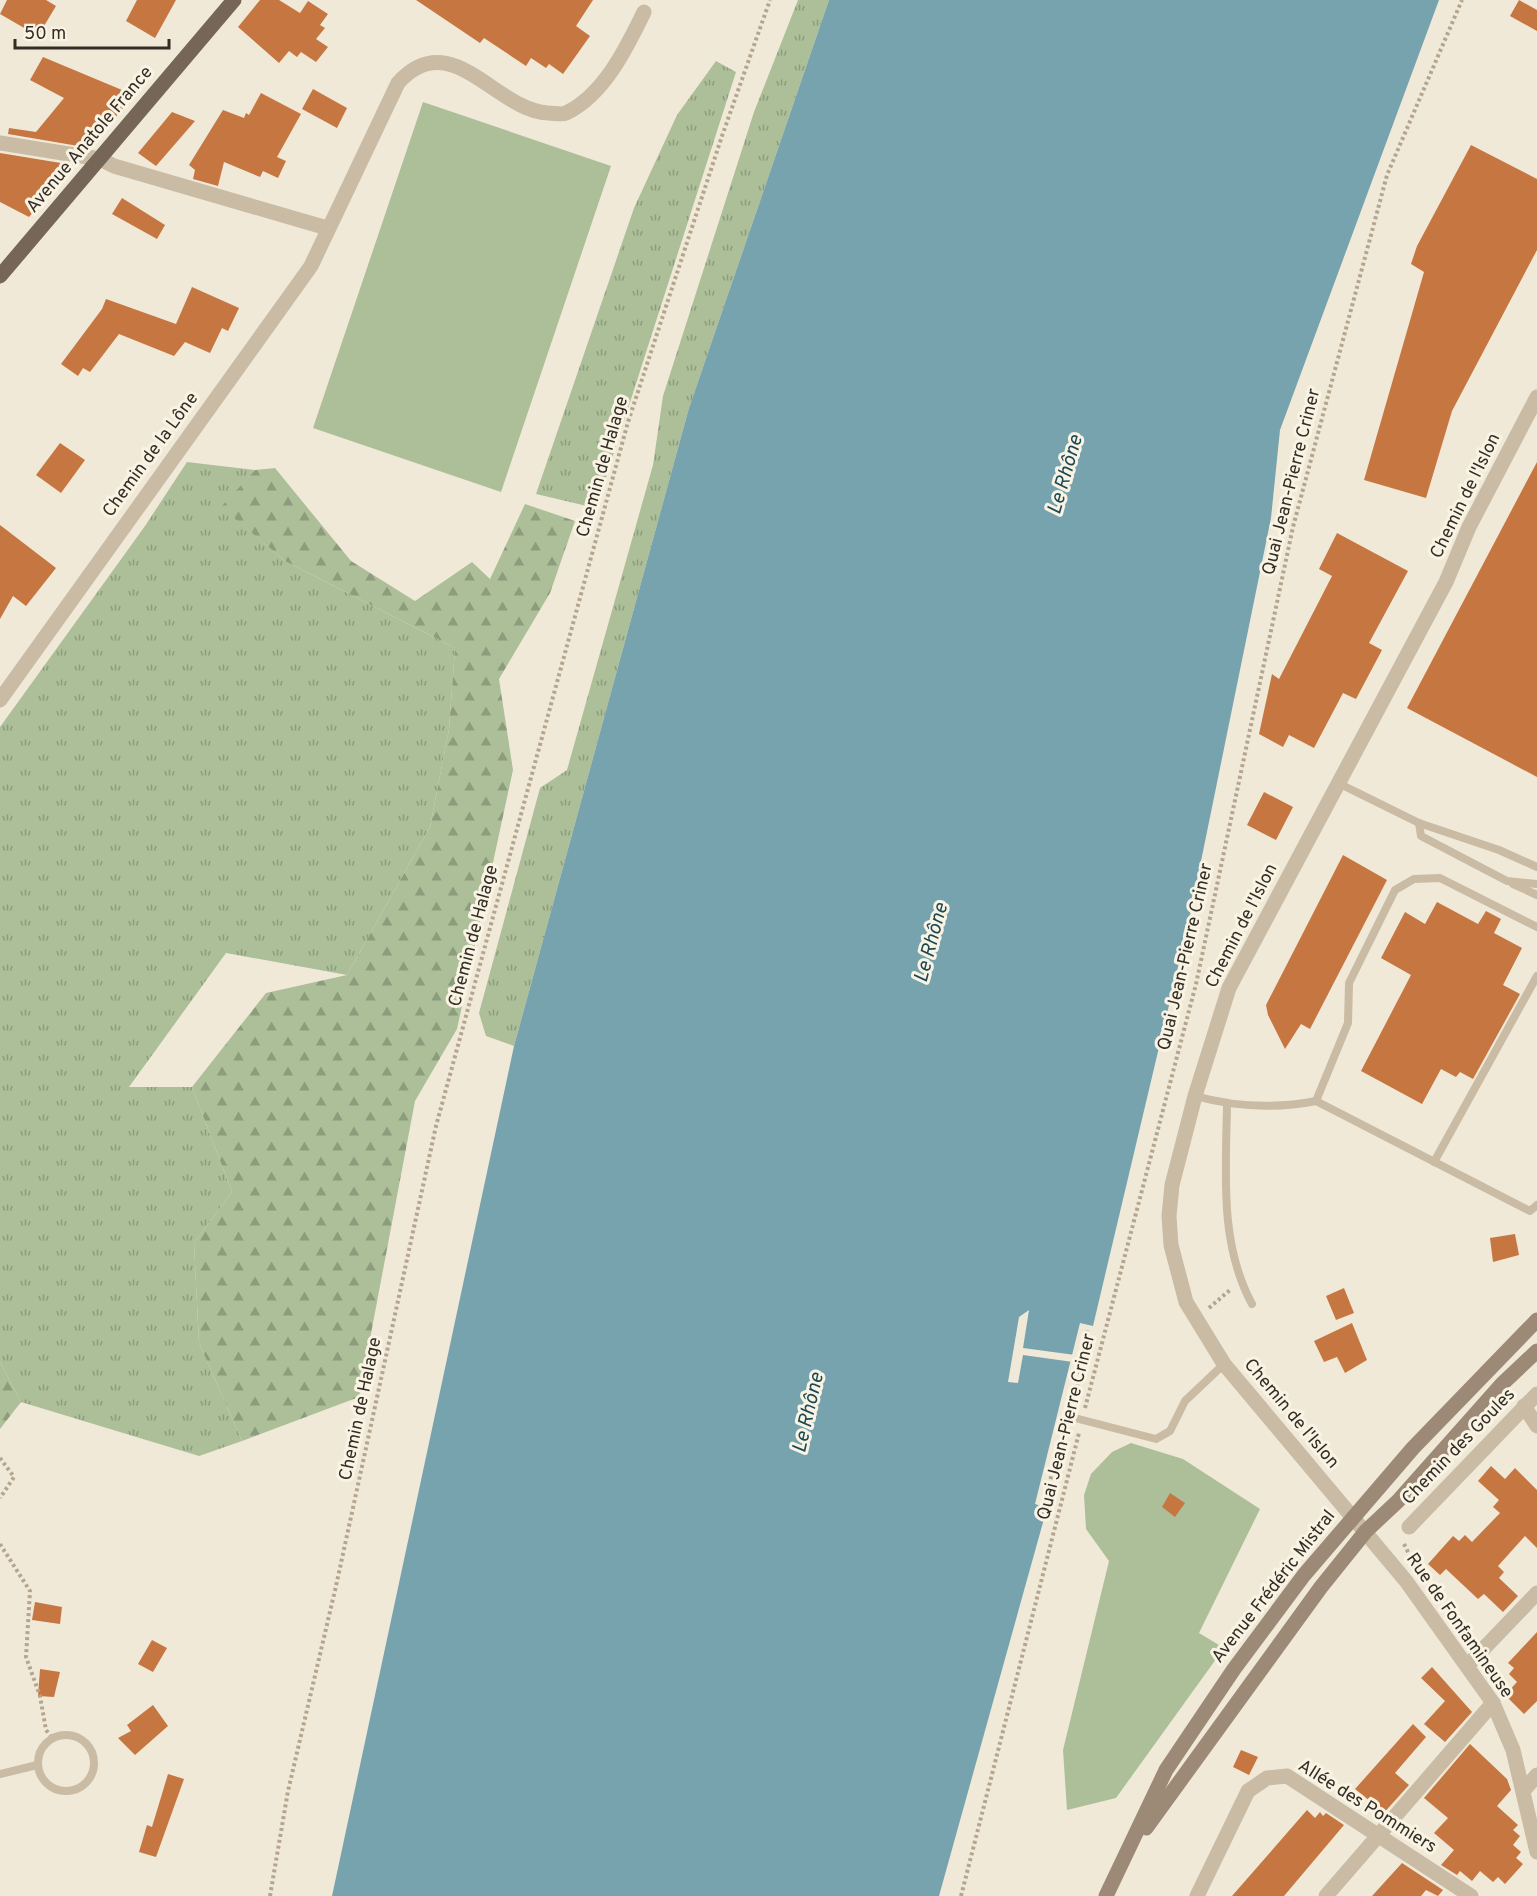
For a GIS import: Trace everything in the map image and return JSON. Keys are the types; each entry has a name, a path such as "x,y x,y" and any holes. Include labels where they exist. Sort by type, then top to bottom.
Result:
{"main road":[{"name":"Avenue Anatole France","path":"0,276 234,0"},
{"name":"Avenue Frédéric Mistral","path":"1106,1896 1172,1761 1290,1594 1353,1516 1369,1502 1413,1448 1537,1320"},
{"name":"Avenue Frédéric Mistral","path":"1128,1852 1189,1772 1321,1587 1366,1532 1398,1501 1502,1384 1537,1351"}],"street":[{"name":"Chemin de la Lône","path":"0,700 311,266 327,228 398,83 410,69 427,63 444,63 462,68 533,112 565,114 593,93 613,66 644,12"},
{"path":"0,143 99,159 114,166 327,228"},
{"name":"Chemin de l'Islon","path":"1366,1532 1224,1364 1194,1318 1186,1302 1178,1273 1169,1216 1172,1185 1195,1096 1229,988 1446,582 1469,527 1537,397"},
{"name":"Chemin des Goules","path":"1409,1527 1537,1394"},
{"path":"1524,1406 1537,1426"},
{"name":"Rue de Fonfamineuse","path":"1366,1532 1406,1581 1493,1703 1513,1750 1537,1852"},
{"path":"1467,1666 1537,1593"},
{"path":"1326,1896 1493,1703"},
{"path":"1524,1790 1537,1775"},
{"name":"Allée des Pommiers","path":"1197,1896 1248,1791 1267,1778 1287,1776 1470,1896"}],"lane":[{"path":"1338,783 1419,824 1499,850 1537,867"},
{"path":"1419,824 1421,836 1537,895"},
{"path":"1316,1101 1348,1023 1349,983 1395,890 1414,879 1440,878 1537,927"},
{"path":"1507,881 1537,884"},
{"path":"1434,1162 1537,976"},
{"path":"1195,1096 1227,1105 1289,1107 1316,1101 1530,1211 1537,1205"},
{"path":"1227,1105 1225,1206 1240,1281 1252,1304"},
{"path":"1071,1417 1156,1439 1170,1431 1185,1401 1224,1364"},
{"path":"65,1735 75,1736 88,1746 94,1761 90,1778 84,1786 63,1792 45,1783 37,1765 41,1749 52,1738 65,1735"},
{"path":"0,1774 37,1765"}],"path":[{"name":"Chemin de Halage","path":"270,1896 288,1791 336,1586 436,1126 628,422 722,136 770,0"},
{"name":"Quai Jean-Pierre Criner","path":"961,1896 1196,984 1293,527 1387,176 1462,0"},
{"path":"1194,1318 1220,1300 1240,1281"},
{"path":"1043,1502 1071,1417 1087,1329"},
{"path":"0,1458 14,1476 0,1498"},
{"path":"0,1544 30,1591 26,1657 39,1696 46,1730 52,1738"}],"green space":[{"path":"798,0 829,0 689,408 514,1046 486,1036 479,1013 540,788 567,770 653,465 663,396 754,112"},
{"path":"716,61 736,72 599,499 591,507 536,494 634,208 677,115"},
{"path":"423,102 611,166 501,492 313,428"},
{"path":"187,462 255,470 222,507 285,561 455,648 449,729 430,827 347,975 226,953 129,1087 192,1087 232,1192 194,1243 199,1343 242,1441 199,1456 21,1402 0,1362 0,727 145,526"},
{"path":"275,468 351,561 415,601 472,562 490,579 525,504 575,521 550,593 499,679 513,770 457,1029 415,1101 359,1397 242,1441 199,1343 194,1243 232,1192 192,1087 266,993 347,975 430,827 449,729 455,648 285,561 221,507 255,470"},
{"path":"0,1362 21,1402 0,1429"},
{"path":"1131,1443 1183,1459 1260,1509 1199,1633 1224,1648 1116,1798 1067,1810 1063,1750 1109,1561 1086,1529 1084,1495 1091,1474 1112,1452"}],"water":[{"name":"Le Rhône","path":"829,0 1439,0 1280,430 1271,518 1188,925 1093,1326 1080,1323 1035,1504 1047,1508 939,1896 332,1896 514,1046 689,408"}],"pier":[{"path":"1029,1310 1023,1348 1075,1355 1073,1362 1023,1355 1018,1383 1008,1382 1019,1317"}],"building":[{"path":"7,0 46,0 56,6 38,36 0,14"},
{"path":"137,0 176,0 155,38 126,21"},
{"path":"260,0 279,0 300,13 308,1 328,14 320,25 325,28 316,39 328,47 316,62 301,52 297,57 289,51 279,63 238,27"},
{"path":"416,0 593,0 576,26 590,36 563,74 549,64 546,68 531,58 526,66 484,38 480,43"},
{"path":"1519,0 1537,10 1537,31 1510,16"},
{"path":"43,57 134,95 90,148 8,134 9,128 36,132 64,98 30,80"},
{"path":"313,89 347,108 337,128 302,109"},
{"path":"261,93 301,114 277,157 286,161 278,178 263,171 260,177 224,162 218,186 193,179 195,170 189,165 223,110 244,118 246,113 249,115"},
{"path":"172,112 195,121 156,166 138,153"},
{"path":"1471,145 1537,179 1537,250 1452,411 1426,498 1364,480 1424,272 1411,264 1417,246"},
{"path":"0,153 73,165 29,217 0,202"},
{"path":"122,198 165,225 157,239 112,214"},
{"path":"192,287 239,308 228,331 222,328 210,353 185,342 174,356 119,334 90,372 83,368 78,376 61,364 102,309 106,299 176,324"},
{"path":"60,443 85,460 61,493 36,475"},
{"path":"1537,462 1537,777 1407,708"},
{"path":"0,525 56,568 26,606 13,596 0,619"},
{"path":"1337,533 1408,571 1369,643 1382,650 1356,699 1343,693 1314,748 1289,735 1283,747 1259,734 1272,674 1279,679 1332,576 1319,569"},
{"path":"1264,792 1293,807 1276,840 1247,825"},
{"path":"1343,855 1387,880 1310,1029 1301,1024 1285,1049 1268,1015 1266,1005"},
{"path":"1437,902 1478,924 1486,911 1501,919 1494,933 1522,948 1503,985 1520,994 1473,1079 1460,1072 1456,1077 1441,1069 1422,1104 1361,1071 1411,975 1381,958 1405,912 1425,924"},
{"path":"1515,1234 1519,1255 1493,1262 1490,1238"},
{"path":"1344,1288 1354,1313 1336,1320 1326,1296"},
{"path":"1352,1323 1367,1360 1345,1373 1337,1357 1324,1362 1314,1341"},
{"path":"1491,1466 1505,1479 1515,1468 1537,1490 1537,1548 1525,1536 1498,1566 1504,1572 1499,1578 1518,1596 1503,1612 1484,1594 1478,1599 1446,1569 1440,1575 1428,1564 1453,1536 1459,1541 1465,1535 1472,1542 1500,1513 1493,1507 1499,1500 1478,1481"},
{"path":"1170,1493 1185,1503 1175,1517 1162,1507"},
{"path":"35,1602 62,1607 60,1624 32,1620"},
{"path":"1537,1632 1537,1701 1524,1714 1505,1695 1517,1682 1509,1674 1514,1668 1508,1663"},
{"path":"152,1640 167,1648 153,1672 138,1664"},
{"path":"1432,1667 1472,1712 1445,1742 1424,1724 1445,1701 1421,1678"},
{"path":"40,1669 60,1672 54,1697 38,1696"},
{"path":"153,1705 168,1726 135,1755 118,1738 131,1731 127,1725"},
{"path":"1413,1724 1426,1737 1395,1773 1409,1785 1381,1816 1368,1804 1370,1801 1355,1789"},
{"path":"1470,1744 1507,1779 1511,1790 1497,1806 1518,1825 1513,1830 1520,1836 1513,1845 1521,1852 1516,1858 1523,1864 1505,1884 1498,1877 1493,1882 1480,1871 1472,1881 1460,1871 1457,1875 1441,1865 1454,1850 1434,1833 1448,1818 1424,1798"},
{"path":"1241,1750 1258,1757 1249,1775 1233,1767"},
{"path":"168,1774 184,1779 156,1857 139,1852 147,1825 152,1827"},
{"path":"1307,1810 1315,1818 1320,1812 1323,1816 1326,1813 1344,1825 1284,1896 1232,1896"},
{"path":"1402,1863 1443,1890 1438,1896 1426,1890 1421,1896 1372,1896"}]}
